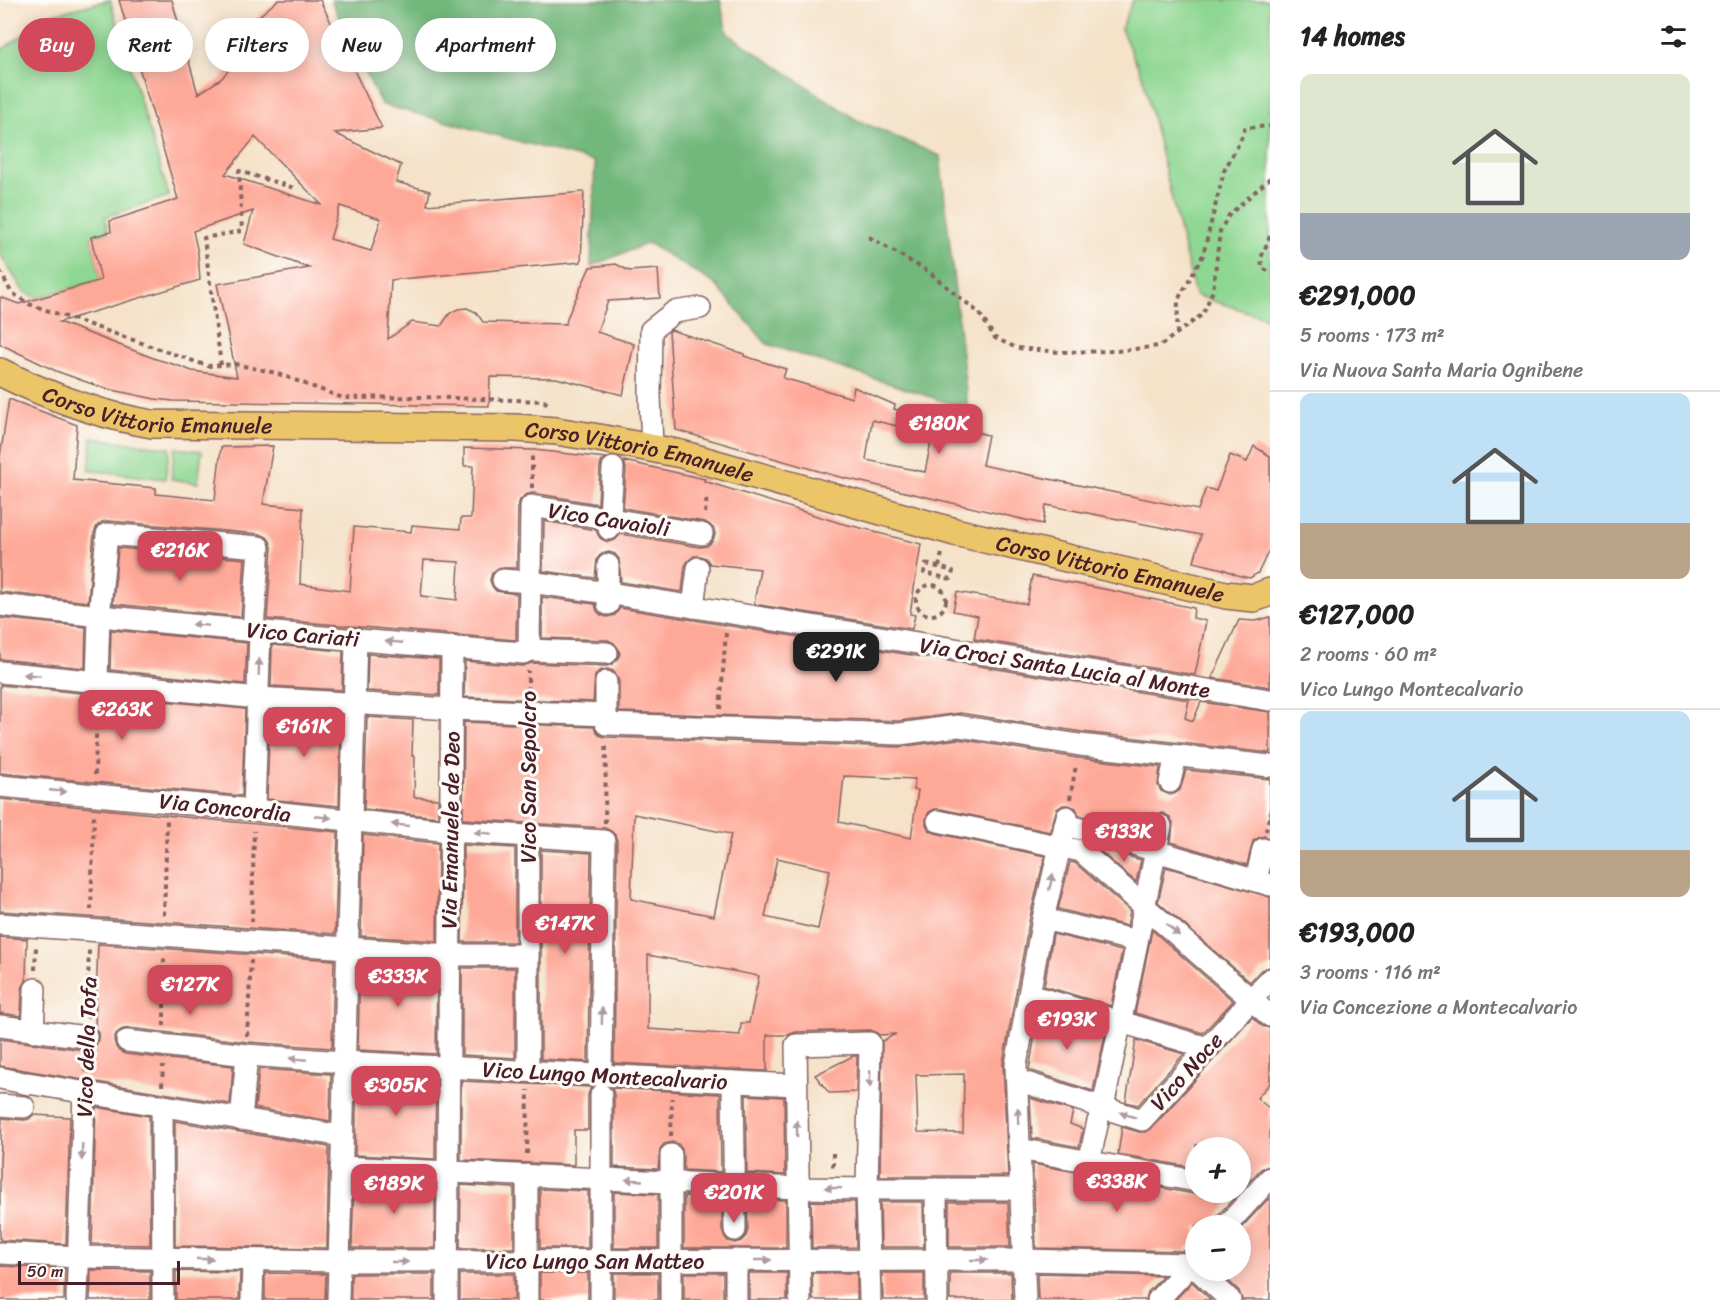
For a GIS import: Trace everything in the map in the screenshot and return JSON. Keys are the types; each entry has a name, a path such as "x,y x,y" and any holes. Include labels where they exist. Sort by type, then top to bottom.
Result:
{"main road":[{"name":"Corso Vittorio Emanuele","path":"0,372 54,397 106,415 152,424 516,428 577,434 681,454 955,532 1192,587 1244,598 1254,598 1270,592"}],"street":[{"path":"652,448 651,330 674,312 700,308"},
{"path":"609,524 613,468"},
{"path":"529,650 531,506"},
{"name":"Vico Cavaioli","path":"531,506 609,524 702,534"},
{"path":"97,681 99,616 107,534 259,547 258,698 254,810"},
{"path":"608,565 608,599"},
{"path":"693,607 698,568"},
{"name":"Via Croci Santa Lucia al Monte","path":"503,580 530,582 608,599 693,607 1270,700"},
{"name":"Vico Cariati","path":"0,605 99,616 523,653 529,650 607,653"},
{"path":"338,1300 356,639"},
{"name":"Via Emanuele de Deo","path":"447,1300 452,647"},
{"path":"0,672 258,698 528,712 719,728 900,734 958,726 1079,749 1270,766"},
{"path":"606,682 606,719"},
{"path":"1170,782 1176,756"},
{"name":"Via Concordia","path":"0,786 450,831 604,842"},
{"path":"938,821 1081,851 1270,1016"},
{"path":"1025,1300 1016,1065 1043,919 1066,821 1086,830 1263,883 1263,849"},
{"path":"1089,1162 1121,1022 1161,826"},
{"name":"Vico San Sepolcro","path":"528,836 528,1071"},
{"path":"601,1300 604,842"},
{"path":"1043,919 1137,940"},
{"path":"0,924 449,955 528,955"},
{"name":"Vico Noce","path":"1017,1080 1100,1114 1142,1120 1270,979"},
{"path":"33,1031 35,989"},
{"path":"1030,995 1208,1048"},
{"path":"0,1026 86,1037"},
{"name":"Vico Lungo Montecalvario","path":"127,1041 247,1055 528,1071 601,1085 672,1078 796,1085"},
{"path":"800,1300 796,1045 870,1043 867,1189 870,1300"},
{"path":"242,1119 247,1055"},
{"path":"0,1078 342,1136"},
{"path":"733,1082 735,1230"},
{"name":"Vico della Tofa","path":"77,1300 84,1093"},
{"path":"0,1106 24,1107"},
{"path":"162,1107 163,1300"},
{"path":"1019,1149 1185,1179"},
{"path":"671,1155 671,1300"},
{"path":"341,1167 798,1188 1021,1189"},
{"path":"527,1175 527,1281"},
{"path":"1234,1215 1256,1187"},
{"path":"936,1189 937,1300"},
{"name":"Vico Lungo San Matteo","path":"0,1253 163,1259 447,1262 527,1281 601,1261 937,1259 1185,1265"},
{"path":"252,1300 253,1260"},
{"path":"736,1260 736,1300"},
{"path":"1158,1300 1185,1274"},
{"path":"1211,1281 1230,1300"}],"path":[{"path":"1178,334 1178,300 1203,255 1224,171 1245,128 1270,126"},
{"path":"221,365 204,238 242,231 239,171 294,188"},
{"path":"869,237 929,272 979,313 995,338 1017,348 1059,352 1117,351 1160,346 1203,314 1213,290 1220,231 1228,215 1270,178"},
{"path":"1270,236 1260,261 1262,268 1270,272"},
{"path":"0,271 11,292 29,304 208,366 236,364 276,373 343,398 420,397 544,401"},
{"name":"Vico Cavaioli","path":"531,506 532,456"},
{"path":"939,567 943,549"},
{"path":"926,564 939,567 953,571 951,579 924,573 926,564"},
{"path":"935,585 937,576"},
{"path":"935,585 944,592 946,602 938,614 928,615 916,605 915,597 923,586 935,585"},
{"path":"719,728 728,613"},
{"name":"Vico San Sepolcro","path":"528,836 529,650"},
{"name":"Vico della Tofa","path":"84,1093 97,681"},
{"path":"604,842 606,719"},
{"path":"1066,821 1079,749"},
{"path":"35,989 37,927"},
{"path":"527,1175 528,1071"},
{"path":"671,1155 672,1078"},
{"path":"833,1154 833,1176"}],"green space":[{"path":"110,0 115,18 107,18 107,72 132,72 169,196 105,217 108,231 91,237 101,280 38,298 24,292 0,254 0,51 18,38 18,72 95,72 95,18 47,18 53,14"},
{"path":"331,0 720,0 727,33 857,120 940,156 968,409 767,344 715,284 648,243 591,266 595,162 381,104 366,72 403,72 403,18 340,18"},
{"path":"1133,0 1270,0 1270,319 1195,295 1143,78 1121,29"},
{"path":"92,438 170,448 165,479 89,470"},
{"path":"175,448 202,451 198,483 171,479"}],"building":[{"path":"119,0 172,0 177,18 124,18"},
{"path":"278,0 320,0 329,18 321,18 321,72 355,72 382,128 334,133 401,165 396,182 430,191 427,205 584,192 581,262 391,280 388,339 412,322 441,326 450,313 467,308 476,312 483,322 566,324 590,267 616,264 629,271 658,269 660,298 608,301 597,332 634,344 623,395 556,378 490,377 489,406 155,399 103,388 56,371 0,344 0,297 19,304 101,280 91,237 111,232 110,221 178,199 140,72 192,72 198,94 221,79 227,72 309,72 309,18 257,18","holes":["255,137 322,205 225,174","340,206 381,219 371,251 330,239","253,211 244,244 309,268 217,284 237,377 192,371 59,322 200,280 198,253 193,231"]},
{"path":"671,330 786,369 783,378 852,398 854,387 895,405 894,409 926,419 922,432 872,420 866,460 925,472 935,422 988,435 982,465 1198,510 1206,488 1216,491 1230,455 1247,462 1254,446 1270,456 1270,548 1258,573 1250,578 1194,562 1201,535 1046,505 1043,524 836,476 676,430 669,332"},
{"path":"9,399 77,425 73,480 156,488 156,494 215,500 221,447 273,446 263,504 303,508 300,584 350,591 354,527 411,532 412,525 460,529 461,518 471,518 473,466 464,466 464,448 534,450 606,458 600,467 598,504 533,493 525,495 520,500 517,568 498,568 492,573 490,580 496,591 517,594 516,640 267,619 272,547 267,537 260,534 102,522 94,533 88,602 0,592 0,457","holes":["424,560 459,562 457,600 421,596"]},
{"path":"624,461 705,479 704,481 840,523 921,544 910,614 915,615 912,629 754,604 760,569 710,564 706,558 700,556 694,556 685,566 682,592 621,582 619,559 615,554 609,552 601,554 597,559 595,578 543,571 544,521 596,530 601,539 608,542 615,540 621,534 700,547 712,542 715,535 714,529 705,522 623,508 626,469"},
{"path":"118,548 245,559 241,617 113,604"},
{"path":"1032,576 1194,608 1193,618 1206,621 1195,675 974,639 978,616 953,611 957,592 1027,604"},
{"path":"542,597 595,604 597,611 607,617 615,615 620,608 1189,700 1185,718 1193,721 1201,702 1270,712 1270,753 1082,732 960,713 899,721 619,712 619,682 613,671 607,669 599,671 595,676 593,702 464,697 465,661 522,666 532,663 607,666 617,660 620,654 618,648 608,640 542,638"},
{"path":"1270,617 1270,687 1212,678 1239,620 1256,621"},
{"path":"0,618 86,627 85,668 0,659"},
{"path":"111,630 247,643 245,684 110,670"},
{"path":"272,645 343,651 342,690 271,686"},
{"path":"368,654 439,659 439,695 367,691"},
{"path":"0,685 245,709 242,796 0,773"},
{"path":"270,711 341,715 339,806 267,799"},
{"path":"367,717 413,720 414,797 438,799 438,817 364,809"},
{"path":"464,722 594,727 599,735 606,737 900,747 958,739 1078,758 1160,767 1158,785 1161,791 1168,794 1174,794 1180,790 1186,770 1270,779 1270,839 1265,836 1253,841 1247,865 1171,842 1173,823 1170,817 1163,813 1151,818 1146,835 1079,815 1076,808 1069,805 1063,805 1057,809 1050,832 941,809 929,812 926,824 929,830 935,833 1045,856 1030,917 1003,1063 1008,1176 880,1176 882,1041 896,1034 879,1035 870,1030 767,1035 767,1071 614,1063 617,841 615,835 605,828 463,819","holes":["844,776 915,779 913,790 918,790 911,838 839,822","634,814 731,834 714,916 631,899","777,858 830,870 818,929 765,917","648,955 759,976 749,1023 741,1023 740,1035 648,1029","964,1074 963,1133 918,1132 916,1075"]},
{"path":"0,799 338,832 335,934 0,911"},
{"path":"363,835 438,843 437,941 361,936"},
{"path":"463,845 515,848 515,942 462,942"},
{"path":"1094,846 1141,860 1136,882"},
{"path":"541,850 591,853 588,1062 541,1059"},
{"path":"1070,862 1075,863 1130,911 1127,926 1058,909"},
{"path":"1166,867 1270,897 1270,967 1261,970 1250,982 1158,902"},
{"path":"1152,930 1233,1001 1203,1033 1135,1013"},
{"path":"1053,934 1122,951 1111,1006 1044,986"},
{"path":"0,937 27,939 26,981 22,988 21,1016 0,1013"},
{"path":"98,944 334,960 332,1048 248,1042 128,1028 116,1034 114,1040 116,1047 125,1054 233,1066 230,1104 0,1066 0,1039 84,1050 96,1045 99,1038 95,1028"},
{"path":"360,962 437,967 436,1054 358,1050"},
{"path":"462,968 515,968 515,1058 462,1055"},
{"path":"1039,1011 1106,1031 1093,1091 1029,1070"},
{"path":"1252,1017 1262,1026 1270,1028 1270,1083 1257,1098 1270,1109 1270,1166 1261,1169 1251,1179 1251,1137 1185,1137 1185,1166 1118,1154 1122,1127 1139,1132 1151,1129"},
{"path":"1136,1040 1184,1054 1138,1105 1126,1102"},
{"path":"857,1056 856,1092 829,1093 815,1075"},
{"path":"259,1069 331,1074 330,1121 255,1108"},
{"path":"357,1075 436,1079 435,1159 355,1155"},
{"path":"461,1081 591,1087 588,1095 588,1130 574,1130 574,1165 461,1160"},
{"path":"612,1088 720,1094 721,1172 684,1170 682,1149 678,1144 672,1142 664,1144 660,1149 658,1169 614,1167 614,1095"},
{"path":"746,1095 784,1097 785,1175 747,1173"},
{"path":"1030,1098 1073,1111 1070,1124 1083,1129 1079,1147 1032,1138"},
{"path":"96,1107 149,1116 150,1245 92,1244"},
{"path":"33,1115 70,1117 66,1244 0,1240 2,1118 24,1120"},
{"path":"175,1121 329,1147 327,1248 175,1246"},
{"path":"1033,1164 1185,1192 1185,1203 1229,1203 1218,1215 1185,1215 1184,1251 1036,1248"},
{"path":"354,1180 435,1184 435,1248 352,1248"},
{"path":"461,1185 514,1188 514,1248 460,1248"},
{"path":"540,1189 588,1191 588,1248 540,1248"},
{"path":"614,1192 658,1194 658,1248 614,1248"},
{"path":"684,1196 722,1197 722,1230 728,1241 735,1243 746,1236 748,1230 747,1198 786,1200 786,1248 684,1248"},
{"path":"1270,1197 1270,1300 1242,1300 1239,1291 1229,1281 1251,1281 1251,1217"},
{"path":"811,1201 855,1202 856,1247 812,1248"},
{"path":"880,1202 923,1202 924,1247 881,1247"},
{"path":"949,1202 1008,1202 1010,1247 949,1247"},
{"path":"0,1266 65,1269 64,1300 0,1300"},
{"path":"91,1270 150,1271 150,1300 90,1300"},
{"path":"176,1271 240,1272 239,1300 176,1300"},
{"path":"265,1273 326,1274 325,1300 265,1300"},
{"path":"540,1273 588,1273 588,1300 540,1300"},
{"path":"614,1273 658,1273 658,1300 614,1300"},
{"path":"684,1273 723,1273 723,1300 684,1300"},
{"path":"749,1273 787,1273 787,1300 749,1300"},
{"path":"812,1273 857,1273 857,1300 813,1300"},
{"path":"882,1273 924,1273 924,1300 883,1300"},
{"path":"950,1273 1011,1273 1012,1300 950,1300"},
{"path":"1037,1273 1163,1276 1148,1292 1146,1300 1038,1300"},
{"path":"351,1274 434,1274 434,1300 351,1300"},
{"path":"460,1274 514,1274 514,1300 460,1300"},
{"path":"1192,1282 1211,1300 1175,1300"}]}
